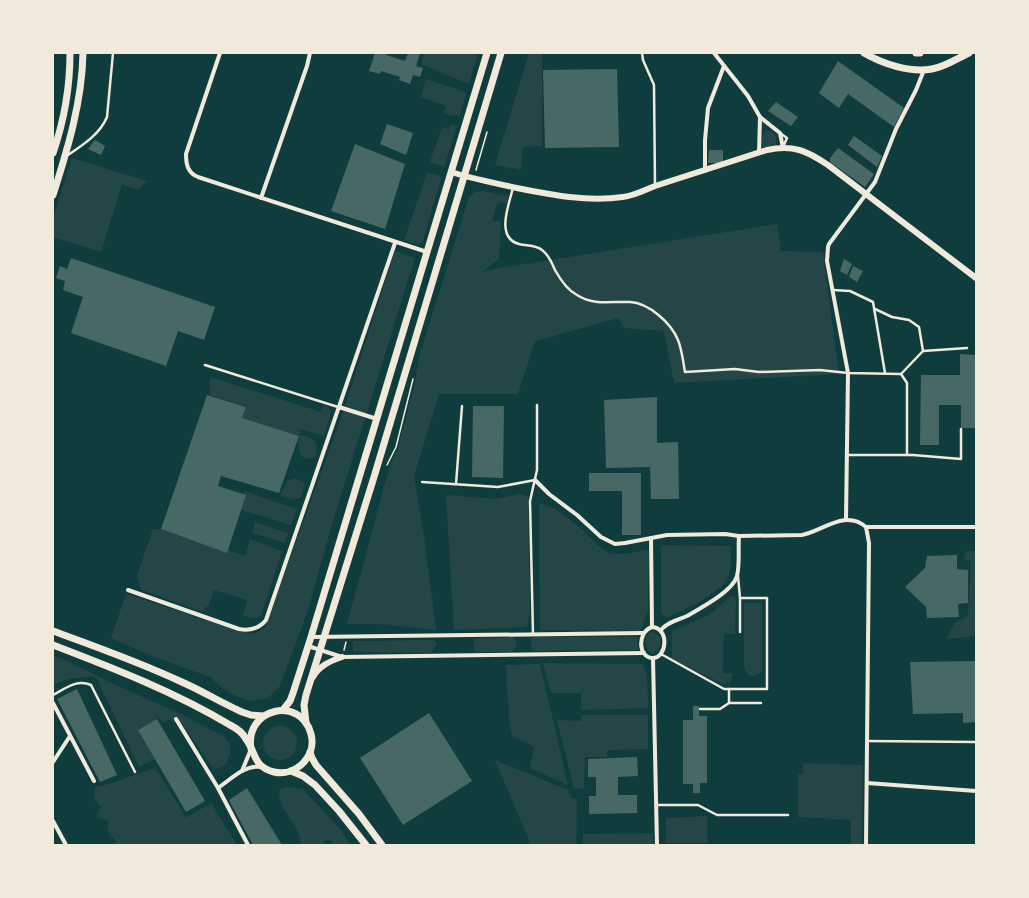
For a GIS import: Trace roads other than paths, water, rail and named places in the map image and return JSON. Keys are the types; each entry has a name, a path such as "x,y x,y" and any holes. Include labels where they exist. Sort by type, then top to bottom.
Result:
{"main road":[{"path":"53,153 63,118 68,90 70,53"},
{"path":"53,195 66,156 79,100 83,53"},
{"path":"283,710 293,694 311,637 487,53"},
{"path":"53,645 151,685 201,708 234,727 247,739 257,761 263,767 275,772 283,773 301,766 308,757 312,737 306,723 304,705 310,682 374,477 501,53"},
{"path":"864,53 874,59 897,66 924,70 934,69 969,53"},
{"path":"53,631 107,650 157,671 242,712 251,715 263,716"},
{"path":"251,749 250,740 252,730 256,722 271,712 283,710 298,715 306,723"},
{"path":"310,752 316,765 359,814 382,845"},
{"path":"291,771 303,776 315,785 339,811 366,845"}],"street":[{"path":"220,53 186,154 189,171 195,176 395,243 427,252"},
{"path":"261,198 307,66 310,53"},
{"path":"714,53 748,96 760,117 780,133 783,148"},
{"path":"704,171 708,108 724,66"},
{"path":"846,519 848,373 828,261 828,248 832,239 875,182 894,135 924,70"},
{"path":"759,153 760,117"},
{"path":"451,172 477,180 513,187 563,196 594,199 624,197 759,153 783,148 797,149 813,155 975,274"},
{"path":"128,590 239,629 253,629 263,625 268,615 395,243"},
{"path":"339,407 377,419"},
{"path":"535,480 552,497 577,515 601,537 608,541 621,544 667,535 802,535 809,534 832,523 846,519 857,521 866,527 976,527"},
{"path":"866,527 869,543 866,845"},
{"path":"660,630 668,624 686,616 717,596 732,584 737,575 739,536"},
{"path":"651,538 652,627"},
{"path":"652,627 660,630 663,635 664,646 661,653 653,658 649,657 644,652 641,644 643,633 646,629 652,627"},
{"path":"311,637 643,633"},
{"path":"308,646 342,657 644,652"},
{"path":"310,682 315,674 327,663 342,657"},
{"path":"653,658 657,845"},
{"path":"53,703 94,781"},
{"path":"176,719 218,788 248,845"},
{"path":"53,762 70,736"},
{"path":"242,771 251,749"},
{"path":"218,788 242,771 256,766 263,767"},
{"path":"867,783 976,790"},
{"path":"53,821 66,845"}],"lane":[{"path":"66,156 97,133 108,117 113,53"},
{"path":"642,53 643,60 654,85 655,186"},
{"path":"513,187 505,224 509,238 514,243 536,246 542,250 549,258 566,286 584,300 596,303 637,303 656,313 669,326 678,339 682,352 685,372 736,369 759,372 820,370 848,373 901,374 923,351 967,348"},
{"path":"833,290 850,290 873,302 885,373"},
{"path":"875,309 892,317 909,320 919,327 923,351"},
{"path":"205,365 339,407"},
{"path":"901,374 907,383 907,455"},
{"path":"533,634 530,500 537,470 537,405"},
{"path":"456,484 462,406"},
{"path":"847,455 907,455 961,459 961,429"},
{"path":"422,482 498,487 535,480"},
{"path":"737,575 740,598 740,632"},
{"path":"661,653 720,687 729,689 767,689 767,598 740,598"},
{"path":"53,695 75,683 84,682 91,685 135,772"},
{"path":"729,689 729,703"},
{"path":"700,709 720,709 729,703 761,703"},
{"path":"867,740 976,742"},
{"path":"656,806 698,805 717,815 788,815"}]}
